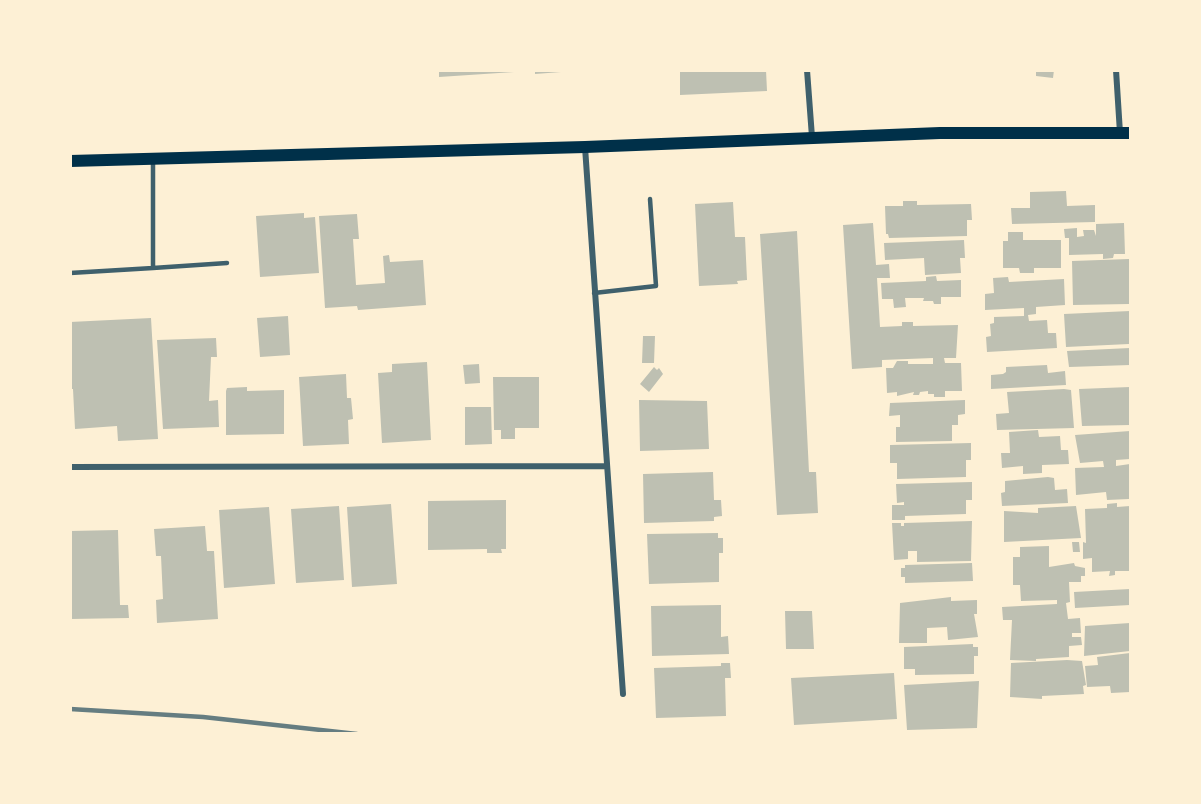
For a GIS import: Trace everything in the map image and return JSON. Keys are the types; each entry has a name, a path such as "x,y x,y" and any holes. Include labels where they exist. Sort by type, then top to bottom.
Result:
{"main road":[{"path":"70,161 585,147 940,133 1125,133"}],"street":[{"path":"807,70 812,138"},
{"path":"1116,70 1125,133"},
{"path":"585,147 622,693"},
{"path":"70,467 605,466"}],"lane":[{"path":"153,159 153,268"},
{"path":"594,293 656,286 650,199"},
{"path":"70,273 227,263"}],"building":[{"path":"439,70 514,70 514,72 439,77"},
{"path":"535,70 561,70 561,72 535,74"},
{"path":"680,70 766,70 767,91 680,95"},
{"path":"1036,70 1054,70 1053,78 1036,76"},
{"path":"1066,191 1067,206 1095,205 1095,222 1012,224 1011,208 1030,208 1030,192"},
{"path":"903,201 917,201 917,205 971,204 972,220 967,220 967,236 889,238 886,234 885,206 903,206"},
{"path":"733,202 735,237 745,237 747,280 737,281 738,284 699,286 695,204"},
{"path":"304,213 304,218 315,217 319,273 260,277 256,216"},
{"path":"357,214 359,239 353,239 356,285 385,283 383,256 389,255 390,262 423,260 426,305 358,310 357,306 325,308 319,216"},
{"path":"873,223 876,265 889,264 890,278 877,278 880,327 902,326 902,322 913,322 913,326 958,325 956,358 944,358 945,363 961,363 962,391 945,391 945,397 934,397 934,394 928,394 928,391 920,392 919,395 913,395 914,392 897,396 897,392 887,393 886,368 893,368 897,361 908,361 908,364 933,364 933,358 882,360 882,367 852,369 843,225"},
{"path":"1124,223 1125,254 1114,254 1113,258 1103,259 1103,254 1069,255 1069,238 1065,238 1064,229 1077,228 1077,237 1084,236 1083,230 1094,230 1096,236 1096,224"},
{"path":"797,231 809,472 816,472 818,513 777,515 760,234"},
{"path":"1008,232 1023,232 1023,240 1061,240 1061,268 1034,268 1034,273 1020,273 1019,268 1003,268 1003,241 1008,241"},
{"path":"964,240 965,258 960,258 961,273 925,275 924,258 885,260 884,243"},
{"path":"1129,259 1129,304 1073,305 1072,261"},
{"path":"936,276 937,281 961,280 961,297 941,297 941,304 923,301 924,298 905,298 906,307 894,308 893,299 882,299 881,283 926,281 926,277"},
{"path":"1008,277 1009,282 1064,279 1065,305 1036,307 1036,314 1028,315 1029,321 1047,320 1048,333 1056,333 1057,348 987,352 986,337 991,336 990,324 994,323 994,317 1024,316 1024,308 985,310 985,294 994,293 993,278"},
{"path":"1130,311 1129,344 1066,347 1064,314"},
{"path":"288,316 290,355 260,357 257,318"},
{"path":"151,318 158,439 118,441 117,426 75,429 73,389 70,389 70,322"},
{"path":"643,336 655,336 654,363 642,363"},
{"path":"216,338 217,357 211,357 209,401 218,400 219,427 163,429 157,340"},
{"path":"1130,348 1130,365 1069,367 1067,351"},
{"path":"427,362 431,440 382,443 378,373 392,372 392,364"},
{"path":"479,364 480,383 465,384 463,365"},
{"path":"1047,365 1048,373 1065,371 1066,385 991,389 991,375 1003,374 1006,372 1006,367"},
{"path":"654,367 657,370 659,368 663,374 649,392 640,384"},
{"path":"346,374 347,398 351,398 353,419 348,420 349,444 303,446 299,377"},
{"path":"493,377 539,377 539,428 515,428 515,439 501,439 501,430 494,430"},
{"path":"247,387 247,391 284,390 284,434 226,435 227,388"},
{"path":"1130,387 1130,425 1082,426 1079,389"},
{"path":"1071,390 1074,428 997,430 996,414 1009,413 1007,392"},
{"path":"639,400 707,401 709,449 640,451"},
{"path":"965,400 965,414 958,415 958,425 952,425 952,441 896,442 896,427 900,427 900,415 889,416 890,403"},
{"path":"465,407 491,407 492,444 465,445"},
{"path":"1038,430 1039,437 1060,436 1061,450 1068,450 1069,464 1042,465 1042,473 1023,474 1023,466 1002,468 1001,453 1010,453 1009,432"},
{"path":"1130,431 1130,459 1116,460 1116,466 1130,464 1129,499 1107,500 1106,492 1076,495 1075,468 1104,467 1103,461 1080,463 1075,435"},
{"path":"971,443 971,460 966,460 966,477 897,479 897,463 890,463 890,445"},
{"path":"713,472 714,500 721,500 722,516 714,517 714,521 644,523 643,474"},
{"path":"1054,478 1055,490 1067,489 1068,503 1002,506 1001,493 1005,492 1005,481"},
{"path":"972,482 972,500 966,500 966,514 905,516 905,520 892,520 892,505 904,505 904,502 897,503 896,484"},
{"path":"506,500 506,549 501,549 502,553 487,553 487,549 428,550 428,501"},
{"path":"1117,503 1117,507 1130,506 1130,571 1115,571 1115,575 1109,576 1110,571 1092,572 1092,558 1083,559 1083,542 1086,543 1085,509 1107,508 1107,504"},
{"path":"391,504 397,584 352,587 347,507"},
{"path":"339,506 344,580 296,583 291,509"},
{"path":"1076,506 1081,538 1004,542 1004,511 1038,513 1038,508"},
{"path":"269,507 275,584 224,588 219,510"},
{"path":"972,521 971,561 917,562 917,551 908,551 908,559 894,560 892,523 901,523 901,526 904,526 904,523"},
{"path":"205,526 207,551 214,551 218,619 157,623 156,600 163,599 161,556 156,556 154,529"},
{"path":"118,530 120,605 128,605 129,618 70,619 70,531"},
{"path":"718,533 718,538 723,538 723,553 719,553 719,582 649,584 647,534"},
{"path":"1072,542 1079,542 1080,552 1073,552"},
{"path":"1049,546 1049,567 1074,563 1075,566 1085,568 1085,576 1081,576 1081,582 1069,582 1070,602 1066,603 1068,619 1080,618 1081,633 1072,633 1072,637 1081,637 1082,645 1069,646 1069,657 1036,659 1036,661 1010,660 1012,620 1003,620 1002,607 1057,604 1057,600 1021,601 1020,585 1013,585 1013,557 1020,557 1020,547"},
{"path":"972,563 973,581 905,583 905,577 901,577 901,568 905,568 905,565"},
{"path":"1130,589 1130,605 1075,608 1074,592"},
{"path":"951,597 951,601 977,600 977,614 974,614 978,637 948,640 947,627 927,628 927,643 899,643 900,603"},
{"path":"721,605 721,637 728,636 729,654 652,656 651,606"},
{"path":"785,611 812,611 814,649 786,649"},
{"path":"1130,623 1130,651 1084,656 1085,626"},
{"path":"973,644 973,647 978,647 978,656 974,656 974,674 915,675 915,669 904,669 904,647"},
{"path":"1130,653 1130,692 1111,693 1110,686 1087,687 1085,666 1098,665 1097,657"},
{"path":"1082,661 1086,685 1083,686 1084,694 1042,696 1042,699 1010,697 1011,663"},
{"path":"721,663 730,663 731,678 725,678 726,716 656,718 654,668 721,666"},
{"path":"894,673 897,719 794,725 791,678"},
{"path":"979,681 977,728 907,730 904,685"}],"railway":[{"path":"70,709 203,717 357,734"}]}
